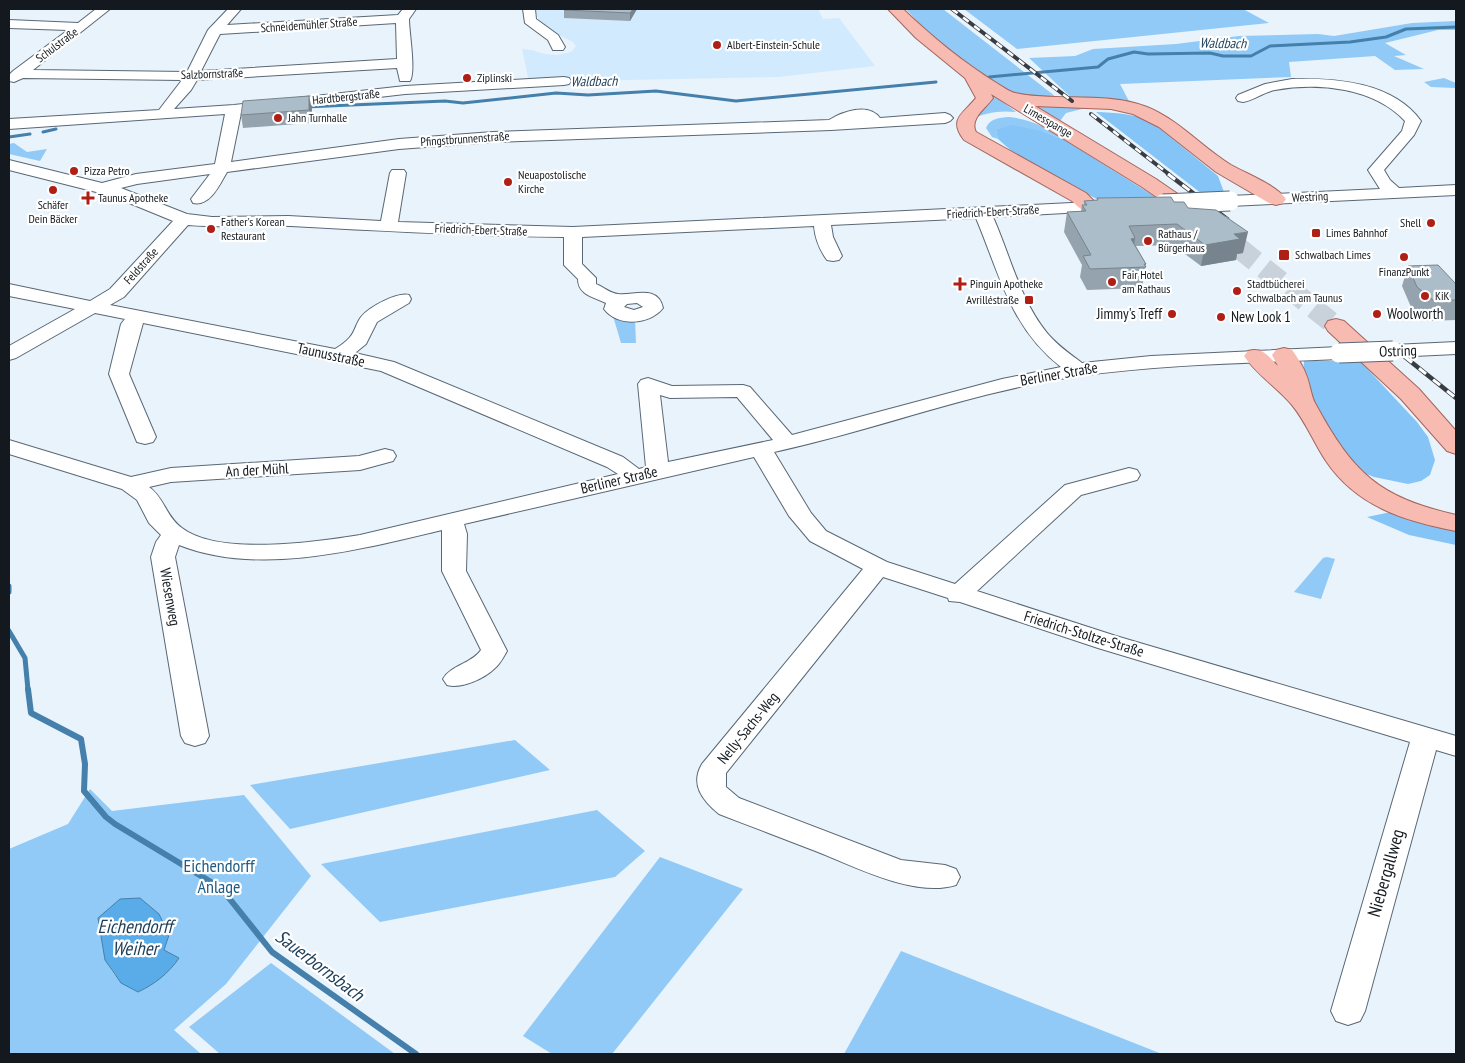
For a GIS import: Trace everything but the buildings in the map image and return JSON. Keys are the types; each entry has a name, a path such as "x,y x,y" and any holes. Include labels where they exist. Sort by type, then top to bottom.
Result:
{"main road":[{"name":"Limesspange","path":"895,9 921,35 972,75 1149,183 1208,224"},
{"path":"972,75 985,98 982,104 966,118 963,124 965,131 995,151 1079,197 1090,207"},
{"path":"1003,95 1037,102 1112,105 1146,113 1162,121 1224,168 1276,199"},
{"path":"1084,143 1068,126 1068,118 1074,113 1106,108 1146,113"},
{"path":"995,151 977,134 974,128 980,118 996,114 1025,116 1056,126"},
{"path":"1224,168 1238,188 1250,200"},
{"path":"1037,175 1061,209"},
{"path":"1336,326 1410,394 1456,446"},
{"path":"1284,355 1295,376 1302,401"},
{"path":"1256,356 1274,376 1302,401 1348,474 1364,488 1417,514 1456,523"},
{"path":"1388,501 1423,509 1440,509 1456,506"}],"street":[{"name":"Schulstraße","path":"14,78 104,9"},
{"path":"166,114 168,107 186,87 215,30 235,9"},
{"path":"529,9 530,20 553,38 558,47"},
{"path":"406,14 406,90"},
{"name":"Schneidemühler Straße","path":"215,30 406,14"},
{"path":"9,24 81,26"},
{"name":"Salzbornstraße","path":"14,78 192,76 405,63"},
{"name":"Hardtbergstraße","path":"9,124 234,109 406,90 564,81"},
{"path":"1243,98 1277,85 1305,83 1350,88 1388,100 1413,121 1410,132 1376,170 1383,183 1395,193"},
{"path":"199,199 213,183 222,167 234,109"},
{"name":"Pfingstbrunnenstraße","path":"102,188 136,179 399,144 493,137 869,124 945,118"},
{"name":"Friedrich-Ebert-Straße","path":"9,165 118,192 184,219 212,222 288,221 389,225 450,230 573,232 1126,206"},
{"path":"389,225 398,173"},
{"name":"Westring","path":"1145,205 1456,190"},
{"path":"982,212 1012,288 1027,316 1040,337 1078,370"},
{"name":"Feldstraße","path":"9,354 94,308 117,293 184,219"},
{"path":"822,221 824,237 833,256"},
{"path":"573,232 573,265 587,278 587,287 618,301"},
{"name":"Taunusstraße","path":"9,290 387,366 615,462 633,477"},
{"path":"339,356 359,340 369,319 402,299"},
{"path":"138,316 131,324 119,374 145,437"},
{"name":"Ostring","path":"1339,353 1456,348"},
{"name":"Berliner Straße","path":"175,535 205,547 244,550 293,551 360,542 658,471 787,443 1001,385 1078,370 1129,364 1339,353"},
{"path":"658,471 648,384 670,392 743,391 787,443"},
{"path":"9,447 130,484 147,496 161,522 175,535"},
{"name":"Friedrich-Stoltze-Straße","path":"761,449 801,516 818,536 878,567 1107,642 1456,746"},
{"name":"An der Mühl","path":"130,484 171,475 360,463 385,456"},
{"path":"958,594 1073,490 1129,475"},
{"path":"451,521 455,534 454,571 494,651 486,662 456,679"},
{"name":"Wiesenweg","path":"175,535 168,542 163,557 195,736"},
{"name":"Nelly-Sachs-Weg","path":"878,567 712,771 709,783 715,795 729,806 898,871 945,877"},
{"name":"Niebergallweg","path":"1348,1011 1425,736"}],"shaded area":[{"name":"Albert-Einstein-Schule","path":"535,9 818,9 823,19 839,18 875,66 778,77 529,82 522,49 557,55 571,52 576,46 573,42 540,23"},
{"path":"1096,112 1132,115 1153,123 1218,176 1224,192 1206,197"},
{"path":"1012,125 1042,131 1065,140 1160,200 1104,203 1016,155 998,139 996,130"},
{"path":"1304,361 1360,361 1417,422 1428,437 1435,460 1430,475 1421,481 1408,484 1374,477 1359,471 1335,449 1303,379"},
{"path":"1391,512 1456,529 1456,545 1409,535 1367,517"}],"green space":[{"path":"906,9 943,9 1060,100 1012,94 963,62 931,36"},
{"path":"964,9 1243,9 1269,23 1017,49"},
{"path":"1456,21 1456,30 1438,30 1385,43 1406,55 1394,56 1424,69 1395,70 1375,56 1289,62 1291,77 1120,84 1131,105 1074,100 1029,58 1075,56 1093,49 1176,44 1239,36 1318,34 1334,36 1412,23"},
{"path":"1444,78 1456,83 1456,88 1431,87 1424,82"},
{"path":"990,92 1016,112 1003,111 968,120 991,101"},
{"path":"1026,104 1086,108 1066,113 1060,121 1063,126"},
{"path":"1009,117 1038,125 1065,140 1042,131 996,130 998,139 992,137 986,128 990,122 995,119"},
{"path":"14,143 27,152 47,149 40,161 9,154 9,144"},
{"path":"613,316 635,318 636,343 621,343"},
{"path":"1323,558 1335,559 1321,599 1294,592"},
{"path":"515,740 550,770 290,829 250,785"},
{"name":"Eichendorff Anlage","path":"90,789 112,811 244,795 311,876 226,984 174,1030 201,1054 9,1054 9,849 68,824","holes":["104,945 164,950 178,958 138,992 124,984 114,974 107,961"]},
{"path":"597,810 645,851 615,877 380,922 321,864"},
{"path":"660,857 743,889 612,1054 552,1054 523,1036"},
{"path":"901,951 1162,1054 844,1054"},
{"path":"271,963 395,1054 220,1054 189,1027"}],"water":[{"name":"Eichendorff Weiher","path":"140,898 159,914 169,935 164,950 179,958 161,978 138,992 121,983 105,960 98,918 120,899"}],"waterway":[{"name":"Waldbach","path":"989,77 1098,67 1108,59 1134,52 1148,54 1210,53 1223,56 1251,56 1270,46 1350,42 1386,37 1406,29 1456,27"},
{"name":"Waldbach","path":"305,107 445,101 463,103 556,93 588,95 656,91 736,101 936,82"},
{"name":"Waldbach","path":"43,132 56,129"},
{"name":"Waldbach","path":"9,137 30,134"},
{"name":"Sauerbornsbach","path":"9,586 9,592"},
{"name":"Sauerbornsbach","path":"9,631 25,658 28,690"},
{"name":"Sauerbornsbach","path":"28,689 31,713 81,739 85,764 84,791 106,817 221,888 272,952 416,1054"}],"tunnel":[{"path":"1214,228 1336,326"}],"railway":[{"path":"952,9 1072,101"},
{"path":"1091,114 1170,175"},
{"path":"1168,174 1227,219"},
{"path":"1405,357 1456,398"}],"place":[{"name":"Albert-Einstein-Schule","path":"717,45"},
{"name":"Ziplinski","path":"467,78"},
{"name":"Jahn Turnhalle","path":"278,118"},
{"name":"Pizza Petro","path":"74,171"},
{"name":"Neuapostolische Kirche","path":"508,182"},
{"name":"Schäfer Dein Bäcker","path":"53,190"},
{"name":"Taunus Apotheke","path":"88,198"},
{"name":"Shell","path":"1431,223"},
{"name":"Father's Korean Restaurant","path":"211,229"},
{"name":"Limes Bahnhof","path":"1316,233"},
{"name":"Rathaus / Bürgerhaus","path":"1148,241"},
{"name":"Schwalbach Limes","path":"1284,255"},
{"name":"FinanzPunkt","path":"1404,257"},
{"name":"Fair Hotel am Rathaus","path":"1112,282"},
{"name":"Pinguin Apotheke","path":"960,284"},
{"name":"Stadtbücherei Schwalbach am Taunus","path":"1237,291"},
{"name":"KiK","path":"1425,296"},
{"name":"Avrilléstraße","path":"1029,300"},
{"name":"Jimmy's Treff","path":"1172,314"},
{"name":"Woolworth","path":"1377,314"},
{"name":"New Look 1","path":"1221,317"}]}
